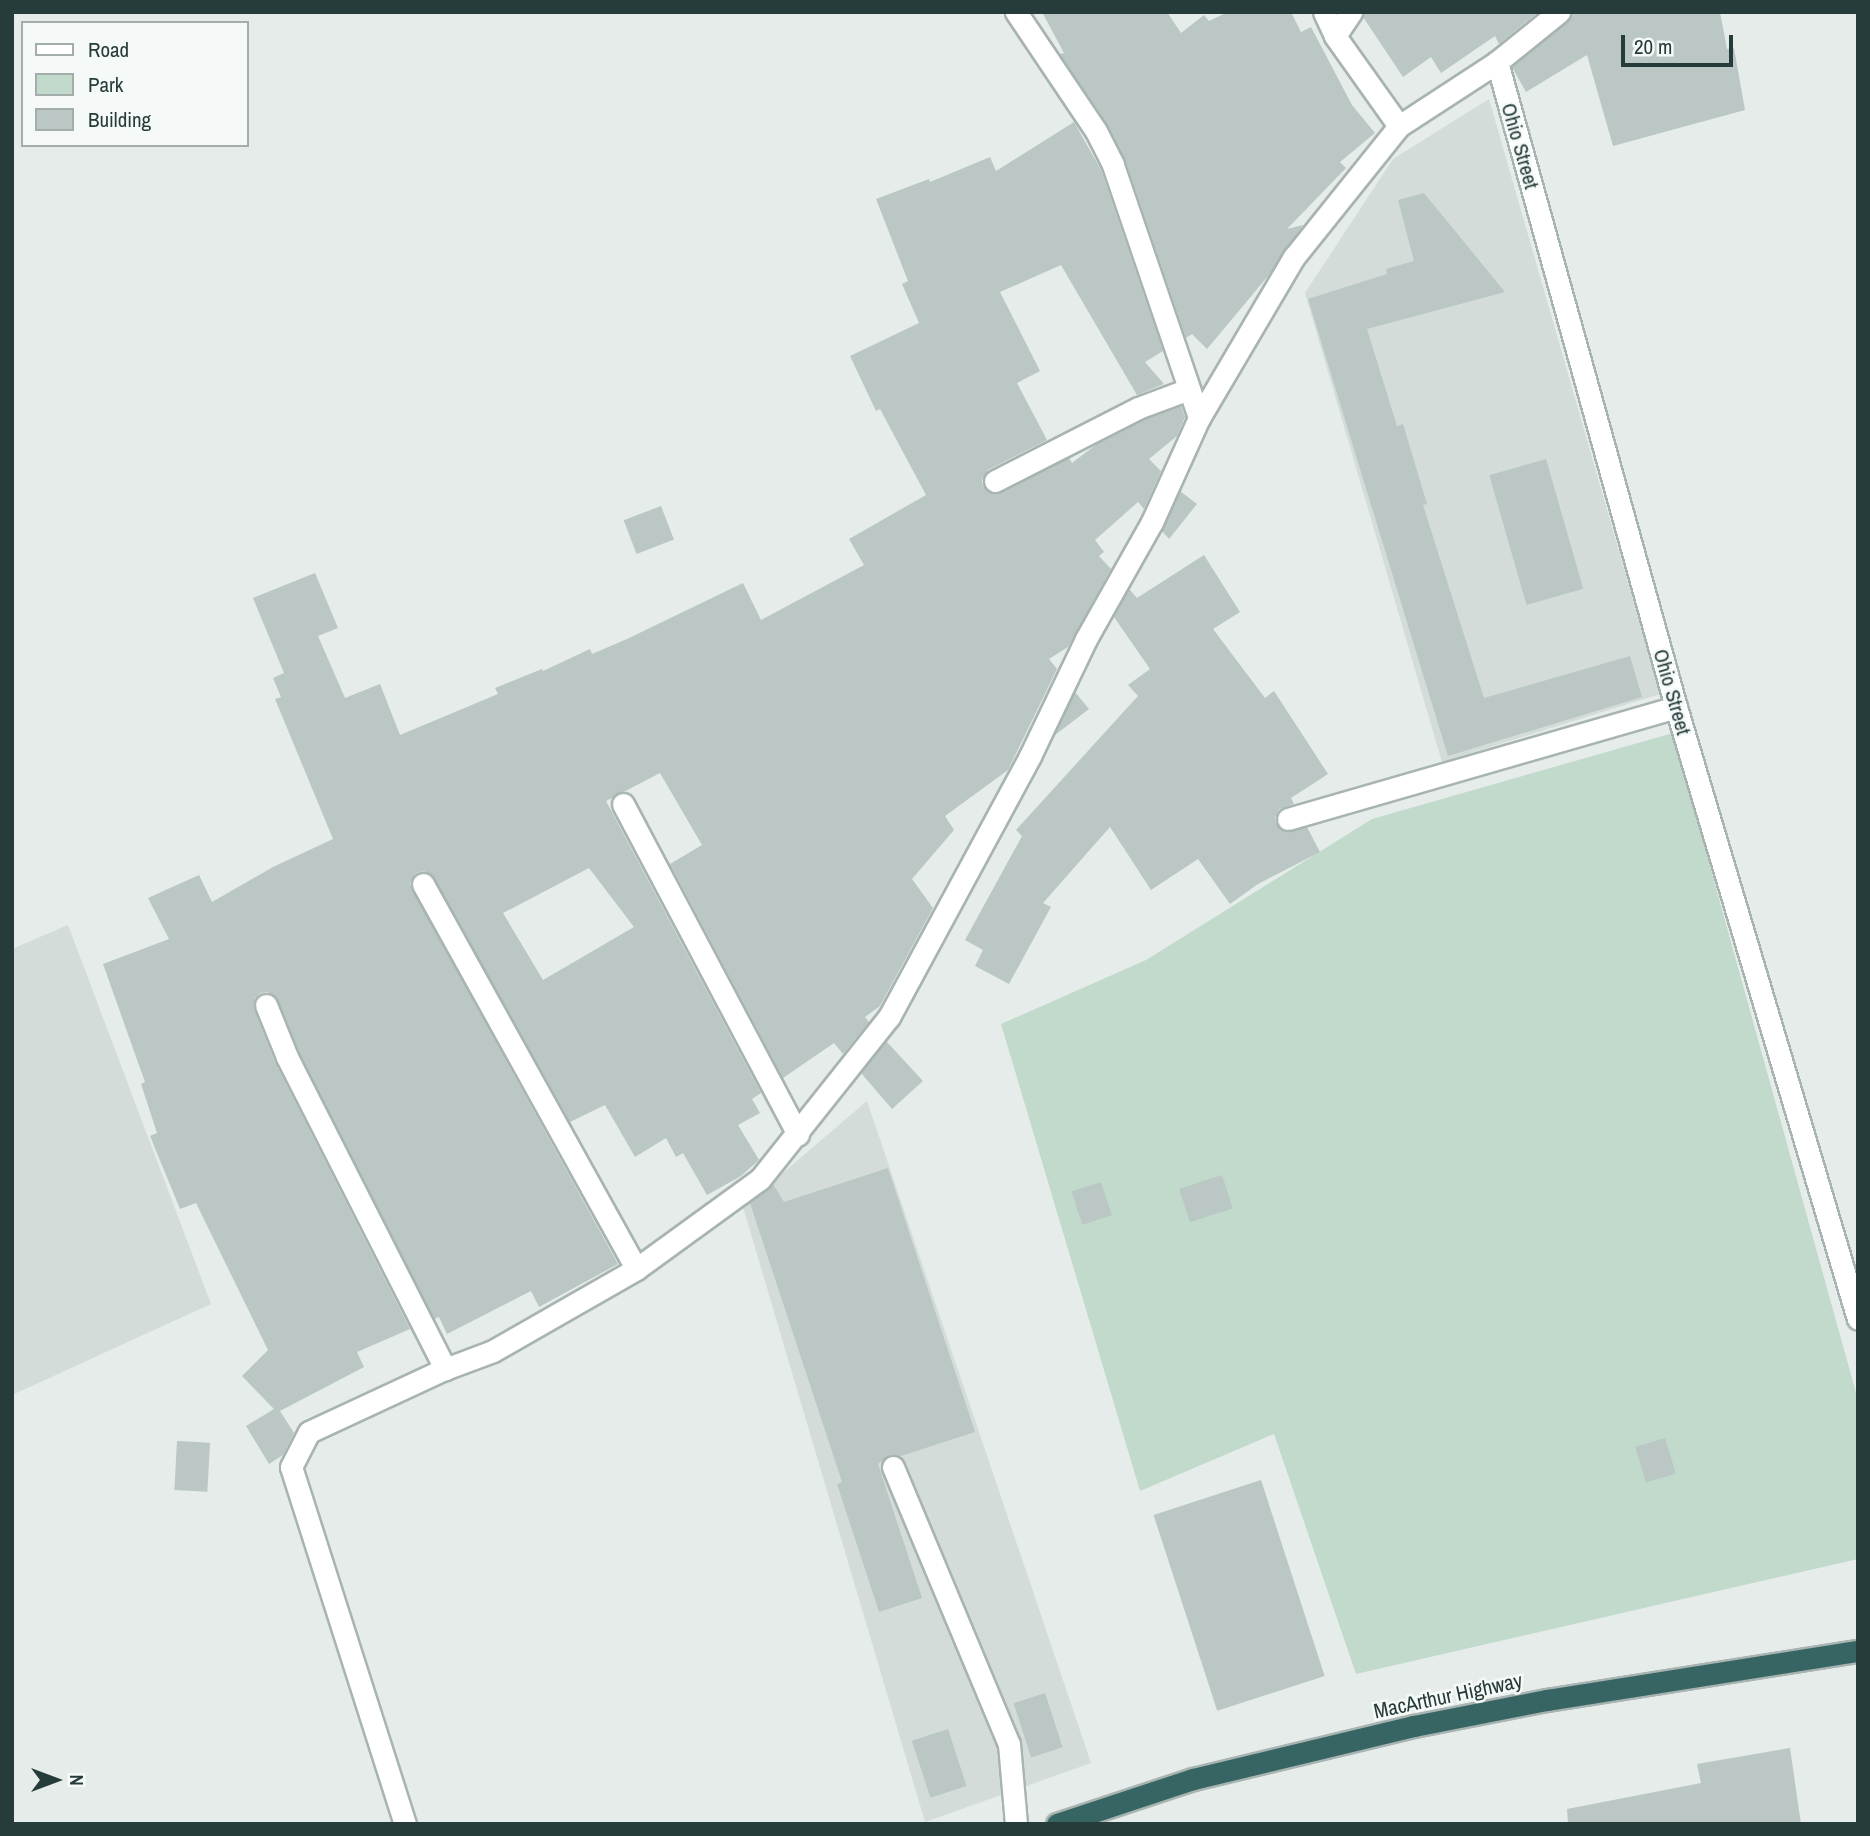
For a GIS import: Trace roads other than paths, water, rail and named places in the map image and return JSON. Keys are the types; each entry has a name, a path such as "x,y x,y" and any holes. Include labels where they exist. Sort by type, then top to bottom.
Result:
{"highway":[{"name":"MacArthur Highway","path":"1057,1824 1193,1779 1414,1726 1547,1700 1858,1651"}],"street":[{"path":"1016,12 1096,131 1114,165 1199,418"},
{"path":"1324,12 1335,36 1399,126"},
{"path":"1335,36 1351,12"},
{"path":"405,1824 290,1466 309,1432 445,1369 493,1351 636,1269 760,1179 798,1135 889,1017 1030,756 1086,639 1152,522 1199,418 1294,257 1399,126 1497,62 1559,12"},
{"name":"Ohio Street","path":"1497,62 1676,707 1858,1319"},
{"path":"995,481 1138,408 1189,388"},
{"path":"1288,819 1676,707"},
{"path":"623,804 798,1135"},
{"path":"423,884 636,1269"},
{"path":"266,1005 288,1057 445,1369"},
{"path":"893,1466 1009,1744 1016,1824"}]}
